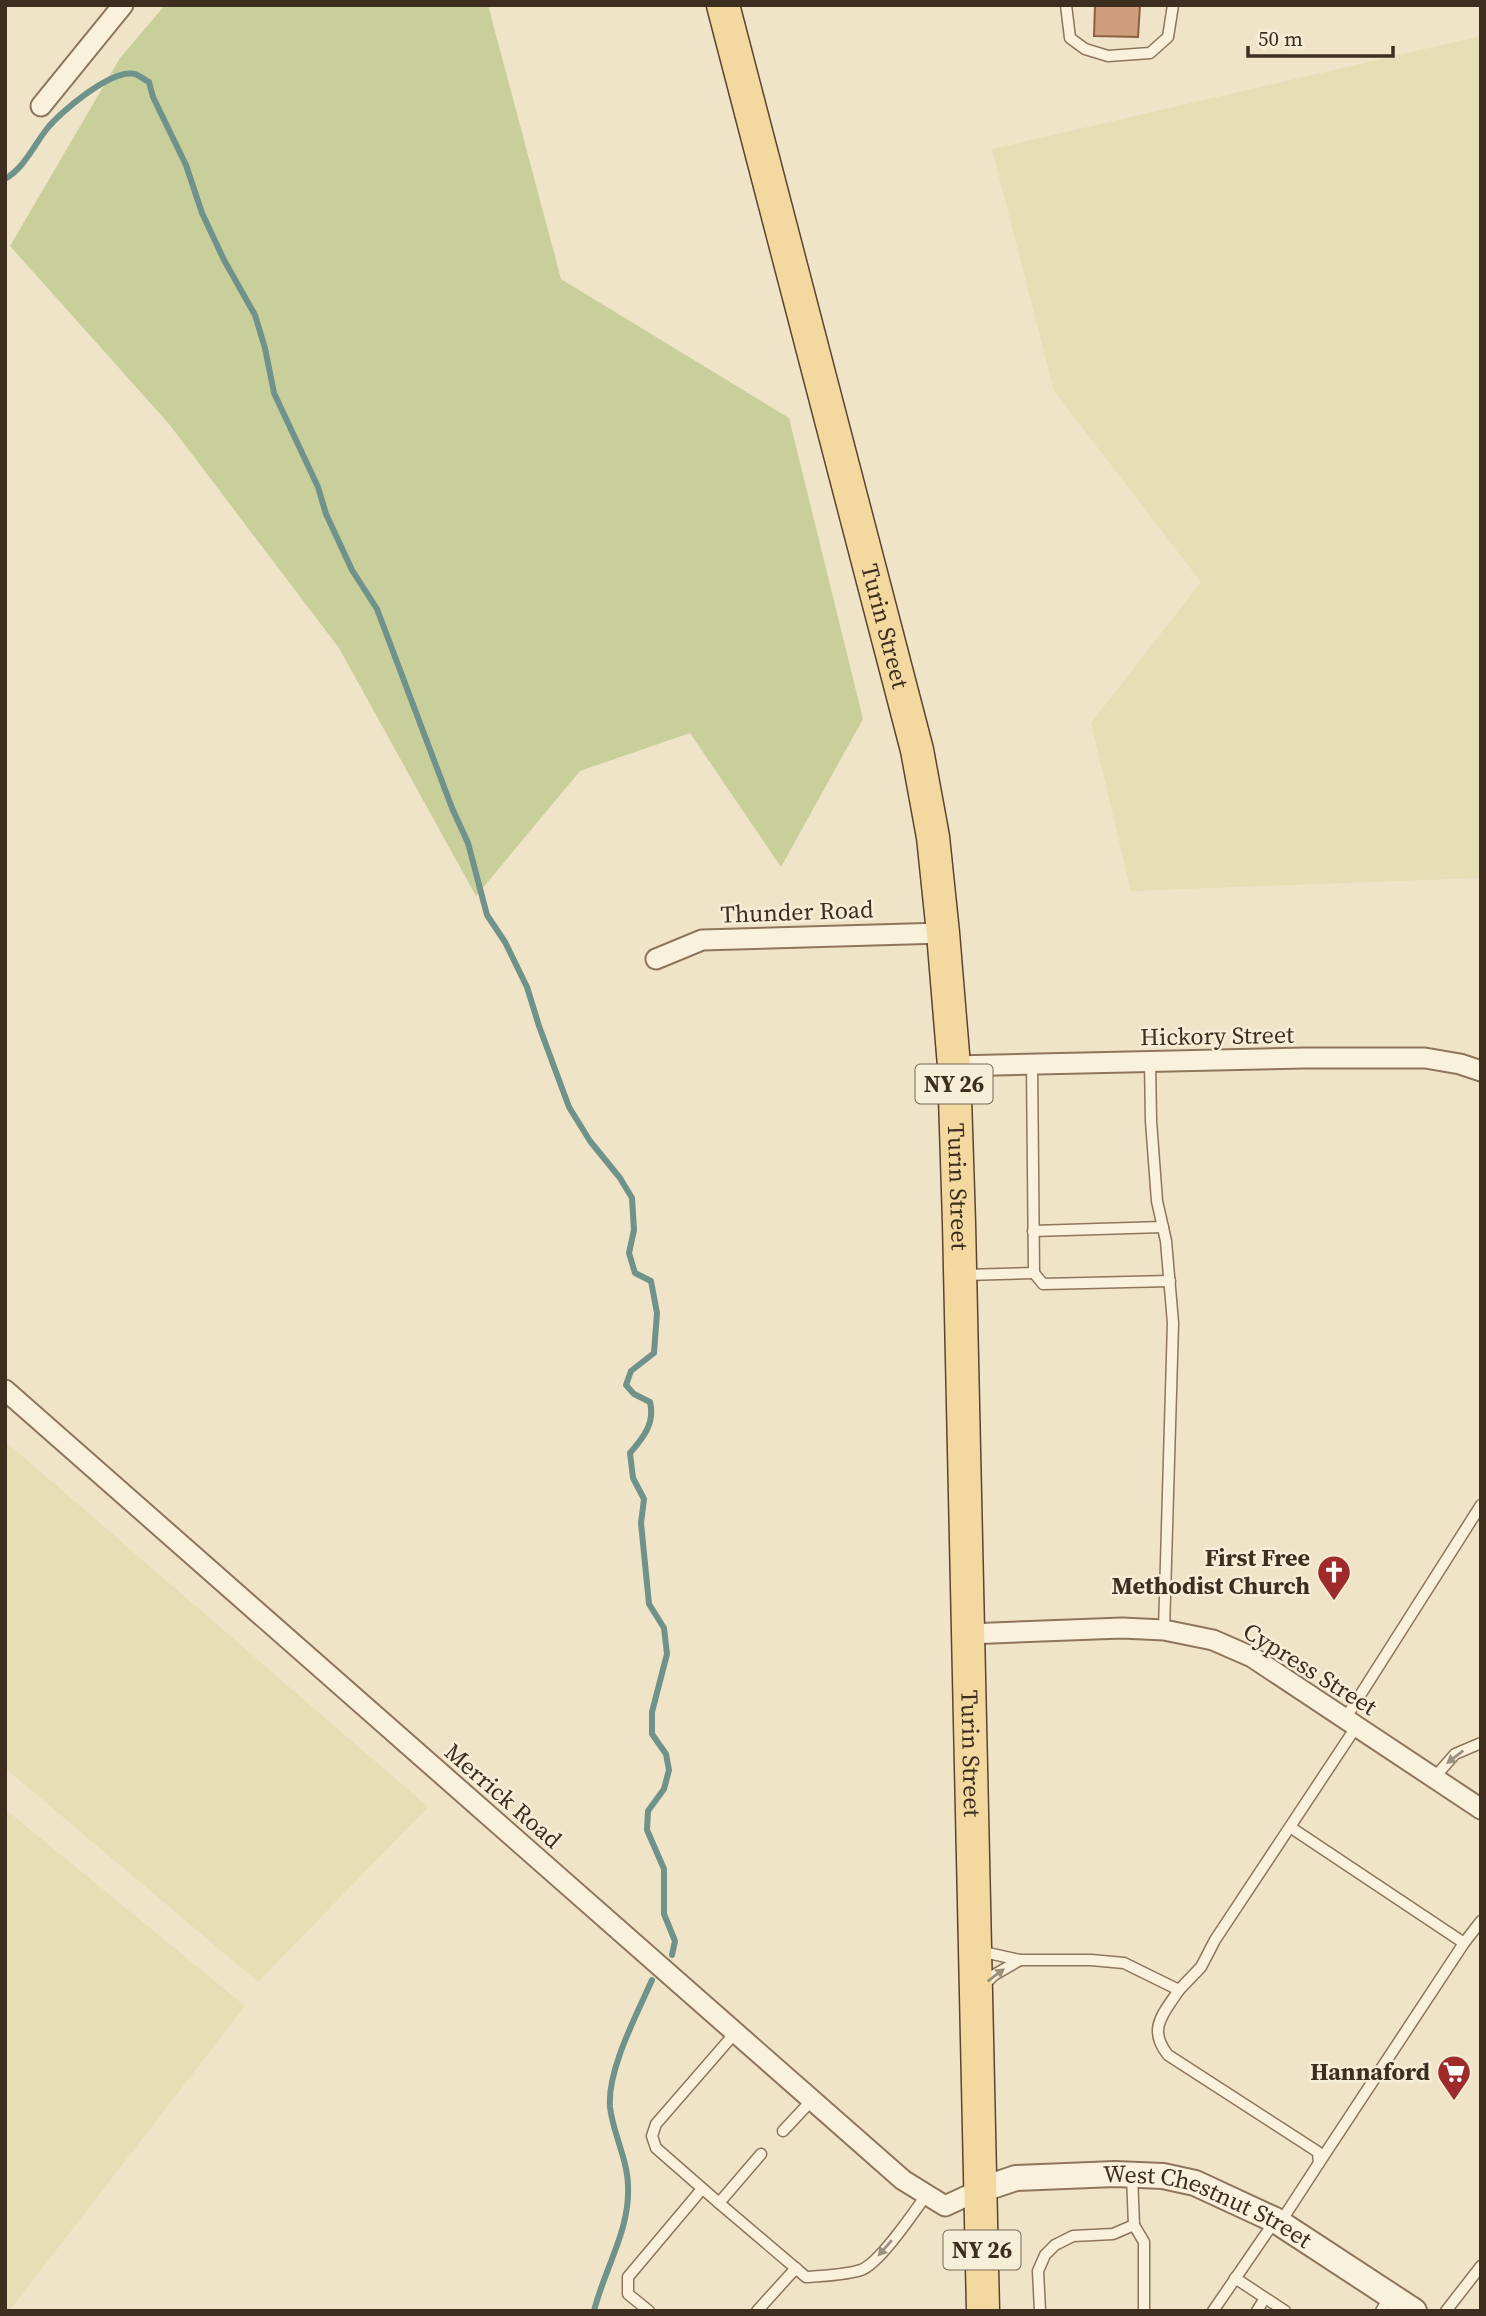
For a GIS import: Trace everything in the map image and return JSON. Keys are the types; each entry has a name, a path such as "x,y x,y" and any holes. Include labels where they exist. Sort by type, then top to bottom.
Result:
{"main road":[{"name":"Turin Street","path":"723,5 917,750 933,837 954,1066 983,2311"}],"street":[{"path":"41,106 123,5"},
{"name":"Thunder Road","path":"656,959 702,940 943,933"},
{"name":"Hickory Street","path":"954,1066 1425,1058 1481,1071"},
{"name":"Merrick Road","path":"5,1390 903,2180 945,2206 980,2190"},
{"name":"Cypress Street","path":"967,1634 1122,1628 1164,1630 1213,1640 1252,1657 1481,1809"},
{"name":"West Chestnut Street","path":"980,2190 1016,2178 1132,2175 1163,2176 1195,2183 1277,2222 1386,2303 1414,2311"}],"lane":[{"path":"1066,5 1070,38 1085,49 1108,56 1150,53 1168,37 1173,5"},
{"path":"1150,1062 1157,1201 1166,1241 1172,1349 1164,1630"},
{"path":"1032,1064 1034,1273 1044,1284 1170,1281"},
{"path":"1033,1231 1163,1227"},
{"path":"960,1276 1034,1273"},
{"path":"1320,2163 1318,2152 1168,2055 1158,2043 1157,2031 1163,2013 1178,1990 1201,1967 1214,1940 1290,1827 1481,1505"},
{"path":"1434,1778 1455,1754 1481,1743"},
{"path":"1290,1827 1464,1942"},
{"path":"1213,2311 1320,2163 1464,1942 1479,1927"},
{"path":"974,1950 1020,1960 1091,1960 1124,1964 1178,1990"},
{"path":"975,1995 994,1975 1020,1960"},
{"path":"735,2033 656,2124 652,2136 656,2148 806,2277 863,2269 871,2264 927,2194"},
{"path":"783,2132 812,2100"},
{"path":"719,2203 761,2154"},
{"path":"1132,2175 1134,2225 1144,2242 1144,2311"},
{"path":"649,2311 628,2294 628,2277 702,2189"},
{"path":"1041,2311 1038,2271 1050,2250 1073,2236 1113,2234 1134,2225"},
{"path":"1446,2311 1481,2266"},
{"path":"757,2311 796,2268"},
{"path":"1235,2278 1285,2311"},
{"path":"1257,2311 1265,2298"}],"shaded area":[{"path":"1481,36 1481,878 1131,891 1091,723 1201,582 1054,391 992,149"},
{"path":"5,1441 428,1807 258,1982 5,1768"},
{"path":"5,1809 245,2006 9,2311 5,2311"}],"green space":[{"path":"165,5 488,5 561,279 789,418 863,719 781,867 690,733 580,771 476,896 339,648 169,424 10,246 120,58"}],"building":[{"path":"1095,5 1140,5 1138,37 1094,36"}],"waterway":[{"path":"5,179 23,163 53,122 100,84 125,74 135,74 149,82 153,97 186,165 202,213 224,260 255,315 274,393 318,487 326,514 352,570 377,609 452,808 468,843 487,915 505,942 527,987 569,1107 632,1198 634,1230 629,1253 635,1273 651,1281 657,1313 654,1353 631,1371 626,1385 634,1394 650,1402 651,1410 650,1423 630,1453 633,1478 644,1499 641,1523 649,1604 664,1628 667,1654 652,1712 652,1734 666,1754 669,1770 664,1789 648,1811 647,1830 664,1869 664,1914 675,1941 672,1955"},
{"path":"594,2311 621,2234 628,2203 627,2177 612,2117 610,2092 624,2042 652,1980"}],"place":[{"name":"First Free Methodist Church","path":"1334,1602"},
{"name":"Hannaford","path":"1454,2102"}]}
